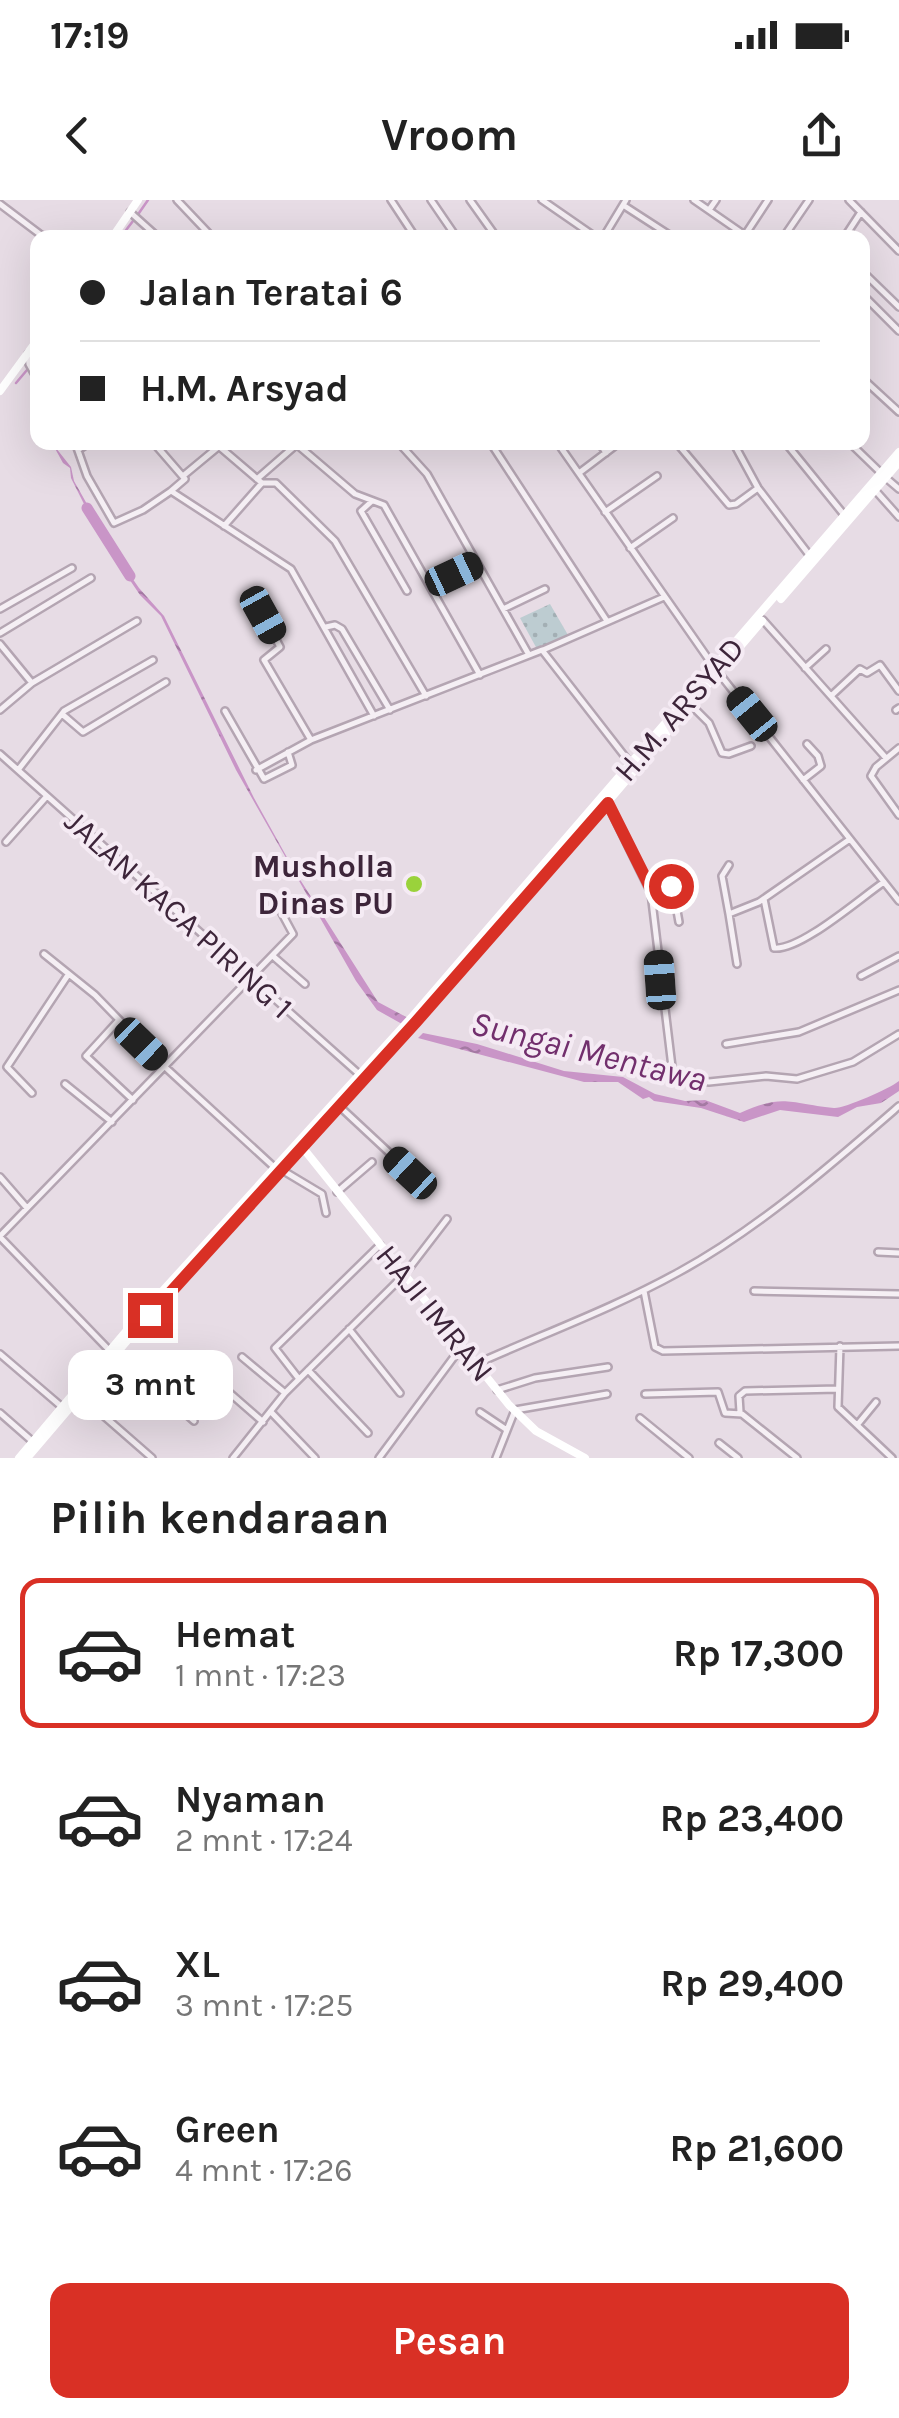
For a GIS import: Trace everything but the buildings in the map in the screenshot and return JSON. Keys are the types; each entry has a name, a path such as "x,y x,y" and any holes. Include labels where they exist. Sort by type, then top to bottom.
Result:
{"street":[{"path":"118,230 138,200"},
{"path":"177,200 205,230"},
{"path":"391,200 411,230"},
{"path":"432,200 452,230"},
{"path":"470,200 491,230"},
{"path":"542,200 588,230"},
{"path":"694,200 737,230"},
{"path":"709,210 716,200"},
{"path":"750,230 768,200"},
{"path":"788,230 808,200"},
{"path":"849,200 899,251"},
{"path":"605,230 624,202 663,230"},
{"path":"0,204 34,230"},
{"path":"130,212 146,230"},
{"path":"849,230 860,212"},
{"path":"870,279 899,308"},
{"path":"870,302 899,331"},
{"path":"0,391 30,349"},
{"path":"28,351 30,366"},
{"path":"870,385 899,412"},
{"path":"78,450 87,476 114,523 143,510 184,480 160,450"},
{"path":"182,476 211,450"},
{"path":"222,450 260,481 276,483 332,536 426,696"},
{"path":"224,526 289,450"},
{"path":"302,450 356,494 384,505 480,675"},
{"path":"405,450 424,470 529,655"},
{"path":"495,450 607,621"},
{"path":"562,450 716,670 899,900"},
{"path":"578,473 609,450"},
{"path":"683,450 728,504 736,504 758,488"},
{"path":"737,450 758,488 810,556"},
{"path":"791,450 845,516"},
{"path":"857,450 899,489"},
{"name":"H.M. ARSYAD","path":"414,1020 634,767 810,556 845,516 875,490 899,452"},
{"name":"H.M. ARSYAD","path":"27,1458 78,1393 360,1074 414,1020 608,803 716,670 899,462"},
{"path":"605,512 657,476"},
{"path":"875,490 899,518"},
{"path":"171,491 290,569 374,716"},
{"path":"372,501 360,511 407,591"},
{"path":"630,548 673,518"},
{"path":"431,586 478,564"},
{"path":"0,609 72,568"},
{"path":"0,633 91,578"},
{"path":"503,608 545,589"},
{"path":"256,770 311,740 542,650 664,597"},
{"path":"263,615 280,647 264,660 311,740"},
{"path":"763,620 886,758"},
{"path":"0,710 3,701 138,621"},
{"path":"324,628 342,629 390,710"},
{"path":"0,644 32,683"},
{"path":"806,668 826,649"},
{"path":"542,650 634,767"},
{"path":"18,770 62,714 153,660"},
{"path":"831,696 860,669 867,672 880,665 899,691"},
{"path":"889,678 899,670"},
{"path":"62,714 84,731 166,682"},
{"path":"691,704 713,730 722,753 751,746"},
{"path":"225,712 256,770 266,780 292,764 288,752"},
{"path":"803,780 821,766 807,744"},
{"path":"899,748 876,766 870,776 899,815"},
{"name":"JALAN KACA PIRING 1","path":"1,756 360,1074"},
{"path":"6,842 47,796"},
{"path":"890,803 899,796"},
{"path":"608,803 649,885 674,1075 709,1082 766,1076 797,1079 853,1062 899,1034"},
{"path":"729,914 764,899 850,840"},
{"path":"728,865 722,876 737,964"},
{"path":"649,885 673,867"},
{"path":"664,874 674,894 679,922"},
{"path":"764,899 776,950 796,944 884,882"},
{"path":"194,1421 114,1352 0,1237 293,934 279,908"},
{"path":"44,954 95,995 165,1067 278,1169 322,1194 326,1213"},
{"path":"274,956 306,984"},
{"path":"861,976 899,956"},
{"path":"32,1093 7,1067 68,975"},
{"path":"726,1044 766,1040 831,1020 899,990"},
{"path":"118,1021 86,1056 133,1100"},
{"name":"H.M. ARSYAD","path":"278,1169 303,1148 404,1029"},
{"path":"65,1084 112,1122"},
{"path":"338,1105 410,1173"},
{"path":"476,1364 682,1271 814,1177 899,1106"},
{"name":"HAJI IMRAN","path":"303,1148 515,1410 536,1431 585,1458"},
{"path":"337,1192 372,1162"},
{"path":"0,1177 27,1208"},
{"path":"232,1458 299,1379 404,1275 446,1219"},
{"path":"299,1379 275,1348 380,1245"},
{"path":"878,1252 899,1253"},
{"path":"644,1290 658,1350 899,1346"},
{"path":"754,1291 899,1294"},
{"path":"349,1329 400,1393"},
{"path":"379,1458 462,1346"},
{"path":"840,1346 838,1406 892,1458"},
{"path":"242,1357 286,1393"},
{"path":"2,1359 62,1408"},
{"path":"497,1390 535,1378 608,1367"},
{"path":"308,1370 368,1434"},
{"path":"216,1381 263,1422"},
{"path":"740,1413 742,1392 838,1390"},
{"path":"646,1394 718,1392 725,1413 740,1413 796,1458"},
{"path":"78,1393 152,1458"},
{"name":"H.M. ARSYAD","path":"19,1458 78,1393"},
{"path":"496,1458 515,1410 607,1394"},
{"path":"858,1424 876,1402"},
{"path":"271,1412 315,1458"},
{"path":"480,1412 507,1430"},
{"path":"0,1413 32,1441"},
{"path":"640,1418 689,1458"},
{"path":"719,1442 738,1458"}],"shaded area":[{"path":"550,604 568,635 537,649 520,618"}],"water":[{"name":"Sungai Mentawa","path":"56,450 71,467 74,481 114,552 164,616 294,870 378,1002 408,1018 402,1024 377,1010 356,981 236,770 161,616 140,595 100,536 71,478 70,468"},
{"name":"Sungai Mentawa","path":"423,1033 477,1044 564,1071 623,1077 655,1094 685,1101 705,1100 740,1113 778,1102 839,1107 899,1081 899,1091 881,1103 857,1107 838,1117 780,1110 744,1122 701,1108 643,1099 618,1082 584,1082 418,1038"}],"waterway":[{"path":"139,213 148,200"},
{"path":"126,230 133,221"},
{"path":"16,383 27,370"},
{"name":"Sungai Mentawa","path":"87,508 130,576"}],"place":[{"name":"Musholla Dinas PU","path":"414,884"}],"route":[{"path":"150,1315 608,803 649,885 664,874 671,886"}]}
